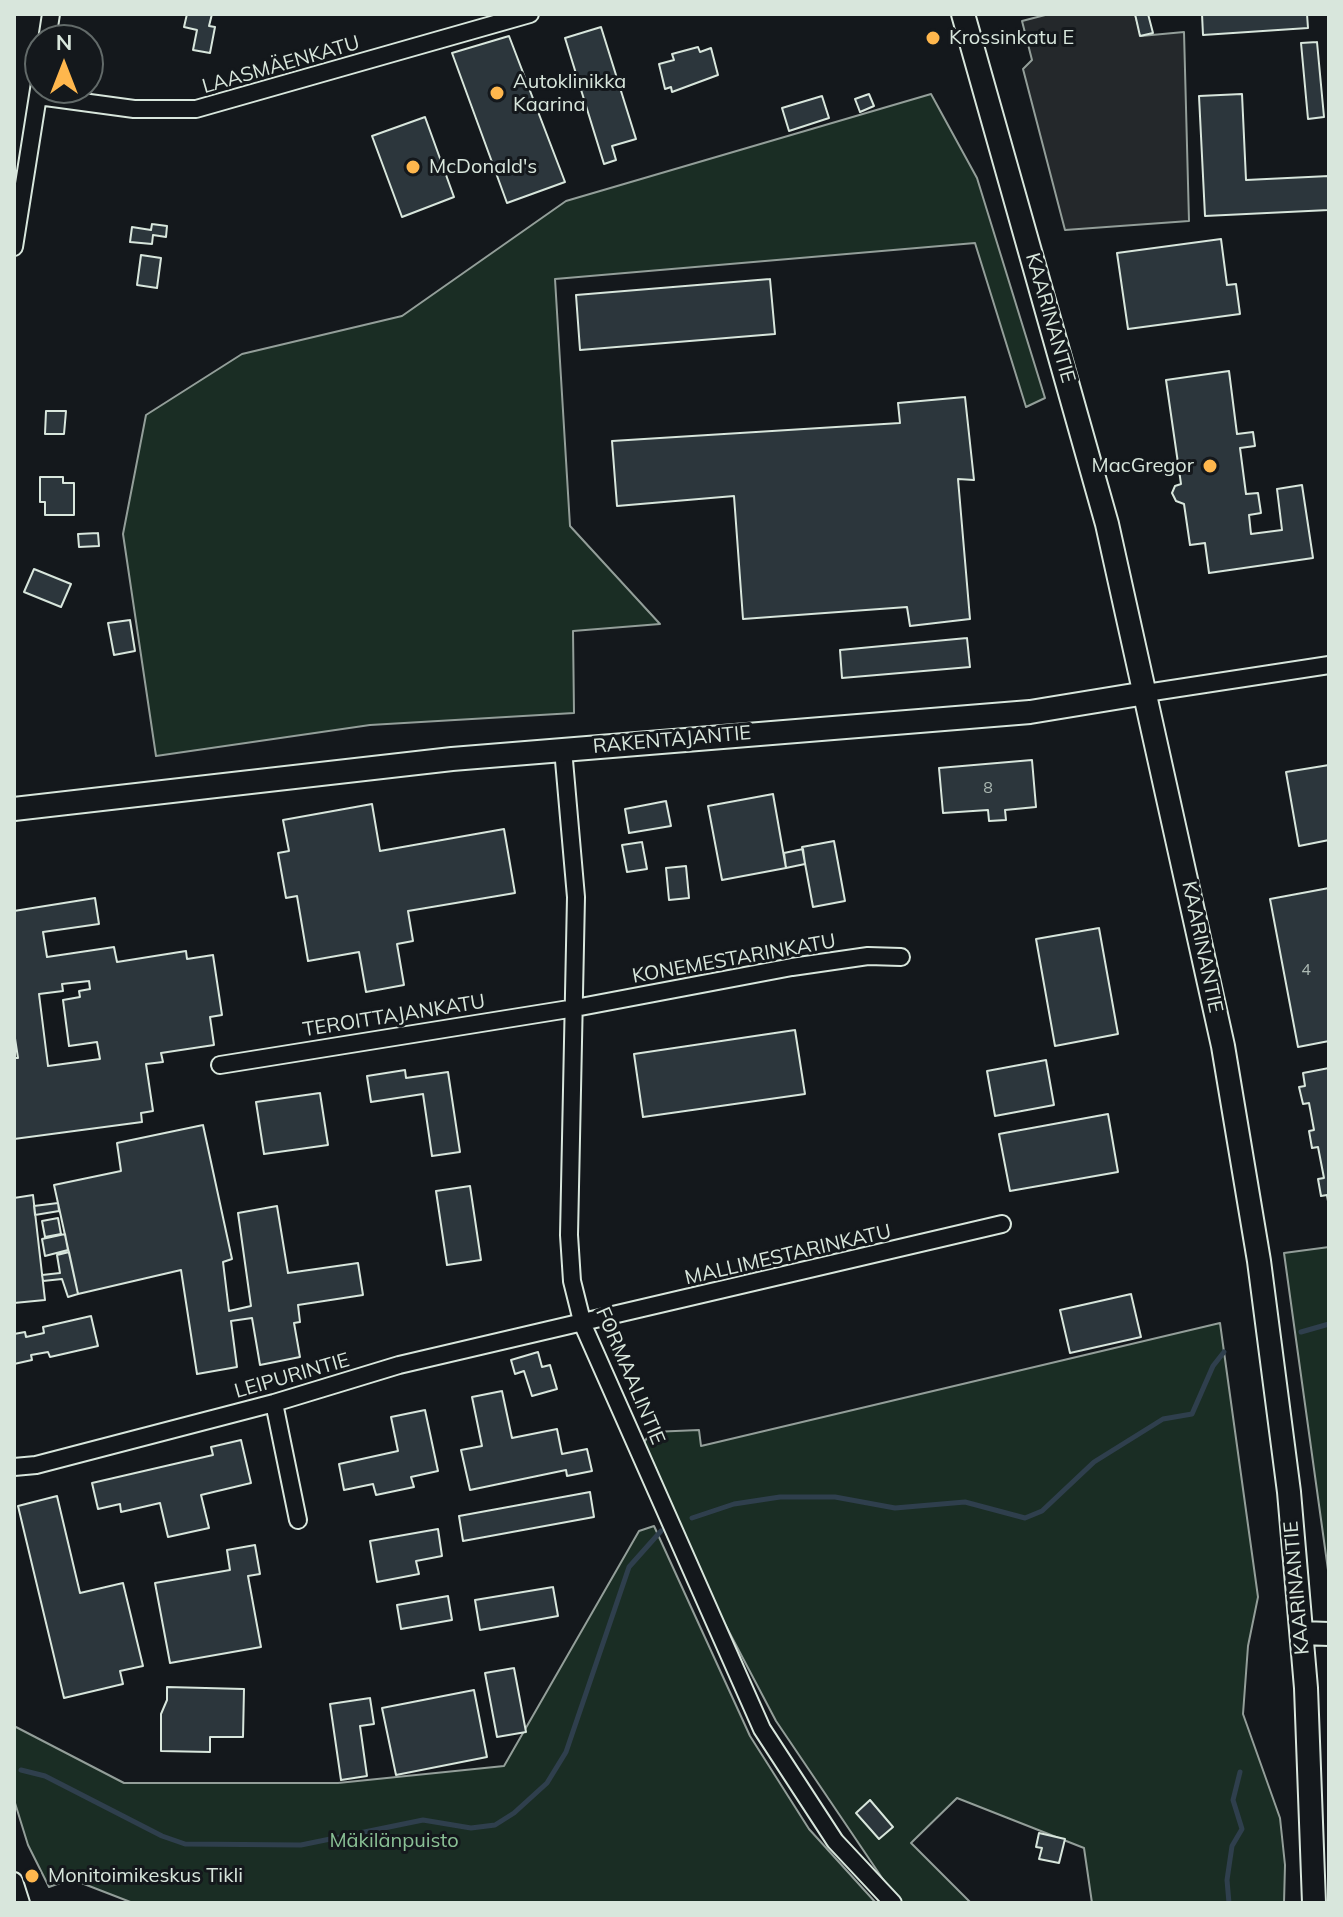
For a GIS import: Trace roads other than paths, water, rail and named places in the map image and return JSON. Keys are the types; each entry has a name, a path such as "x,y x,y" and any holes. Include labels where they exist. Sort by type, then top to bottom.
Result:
{"main road":[{"name":"KAARINANTIE","path":"963,14 1090,458 1146,693 1223,1046 1243,1160 1289,1492 1302,1633 1314,1903"},
{"name":"RAKENTAJANTIE","path":"14,809 563,749 1030,712 1146,693"},
{"path":"1302,1633 1329,1634"}],"street":[{"name":"LAASMÄENKATU","path":"104,103 134,109 196,109 530,14"},
{"path":"14,247 19,185 36,104"},
{"name":"RAKENTAJANTIE","path":"1146,693 1329,665"},
{"name":"FORMAALINTIE","path":"563,749 576,897 569,1235 572,1281 583,1325 762,1729 835,1841 893,1903"},
{"name":"KONEMESTARINKATU","path":"575,1008 792,967 868,956 901,957"},
{"name":"TEROITTAJANKATU","path":"220,1065 575,1008"},
{"name":"MALLIMESTARINKATU","path":"583,1325 1002,1224"},
{"name":"LEIPURINTIE","path":"14,1467 36,1465 274,1403 399,1365 583,1325"},
{"path":"274,1403 298,1520"},
{"path":"14,1881 21,1903"}],"waterway":[{"path":"1301,1332 1329,1324"},
{"path":"692,1518 734,1504 780,1497 835,1497 895,1508 965,1502 1025,1518 1042,1511 1094,1462 1163,1419 1192,1414 1213,1366 1224,1352"},
{"path":"21,1770 45,1776 162,1836 185,1844 301,1845 423,1820 471,1828 495,1825 514,1813 547,1783 566,1752 629,1567 661,1531"},
{"path":"1229,1903 1227,1880 1232,1846 1242,1829 1233,1800 1240,1772"}],"place":[{"name":"Krossinkatu E","path":"933,38"},
{"name":"Autoklinikka Kaarina","path":"497,93"},
{"name":"McDonald's","path":"413,167"},
{"name":"MacGregor","path":"1210,466"},
{"name":"Monitoimikeskus Tikli","path":"32,1876"}],"park label":[{"name":"Mäkilänpuisto","path":"394,1841"}]}
